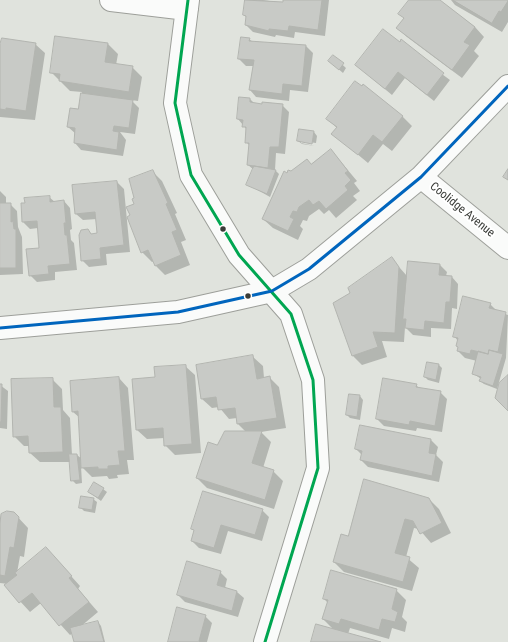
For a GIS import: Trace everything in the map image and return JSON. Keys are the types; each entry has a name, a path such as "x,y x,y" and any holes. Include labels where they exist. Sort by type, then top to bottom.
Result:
{"street":[{"path":"111,0 188,5 175,103 191,175 239,255 291,314 313,380 318,468 265,642"},
{"path":"422,177 508,86"},
{"name":"Coolidge Avenue","path":"0,328 178,312 272,291 309,269 422,177 508,248"}],"building":[{"path":"245,0 283,2 283,0 322,0 318,30 289,26 288,31 269,29 269,31 245,25 246,16 243,15"},
{"path":"409,0 440,0 475,27 464,42 470,45 452,70 396,28 404,18 398,14"},
{"path":"453,0 508,1 501,12 499,11 492,23"},
{"path":"383,29 400,42 401,39 444,73 427,95 398,72 385,89 355,65"},
{"path":"55,36 108,43 105,62 133,66 129,92 59,81 60,74 50,73"},
{"path":"241,37 250,38 249,41 306,45 302,86 283,84 282,94 249,90 254,60 238,59"},
{"path":"2,38 36,43 26,111 6,108 6,110 0,109 0,44"},
{"path":"333,55 344,63 339,70 328,61"},
{"path":"355,81 362,86 363,84 403,116 382,142 373,135 358,155 331,134 337,127 326,119"},
{"path":"81,93 133,100 129,128 114,126 113,131 119,132 117,150 74,143 75,128 67,127 70,108 78,109"},
{"path":"239,97 250,98 250,102 262,104 262,102 283,104 279,147 270,147 268,168 247,165 249,143 245,143 246,127 242,127 243,120 237,119"},
{"path":"299,129 314,131 312,144 297,141"},
{"path":"331,149 348,171 345,173 351,180 345,186 348,190 326,209 319,201 313,205 309,200 299,207 297,212 293,211 290,217 294,219 288,231 262,219 284,171 287,173 288,170 291,171 307,159 311,164"},
{"path":"254,166 276,170 267,194 246,185"},
{"path":"508,169 508,180 503,177"},
{"path":"153,170 168,203 166,204 177,230 172,232 181,255 155,266 148,250 141,253 127,217 130,215 126,207 134,204 129,179"},
{"path":"117,181 124,245 100,248 101,259 81,261 79,235 81,230 88,229 91,234 97,233 95,212 75,214 72,185"},
{"path":"50,196 50,202 64,200 66,223 64,223 65,235 67,235 70,264 48,266 49,274 29,276 26,249 39,248 37,221 22,222 21,203 25,203 24,198"},
{"path":"0,203 11,203 11,222 13,221 14,229 16,229 16,268 0,268"},
{"path":"392,257 399,267 395,333 373,332 378,347 352,356 333,303 350,293 348,288"},
{"path":"408,261 440,264 439,275 452,276 450,302 446,302 444,323 425,321 424,330 405,328 406,319 403,319"},
{"path":"463,296 491,303 489,308 506,312 498,352 489,350 488,354 471,350 470,354 457,351 458,347 456,346 458,338 453,337"},
{"path":"489,350 503,354 493,386 479,381 481,377 472,374 478,351 488,354"},
{"path":"253,355 257,379 270,376 277,418 237,424 235,408 218,410 216,397 201,399 196,365"},
{"path":"427,362 439,364 436,380 424,377"},
{"path":"186,365 192,444 164,446 163,428 136,430 132,379 155,377 154,367"},
{"path":"508,375 508,411 495,398 499,383"},
{"path":"119,377 125,451 118,451 120,465 108,466 108,469 98,469 98,467 81,468 78,411 72,412 70,381"},
{"path":"53,378 54,407 61,407 63,452 29,453 28,436 13,437 11,379"},
{"path":"383,378 417,384 416,387 441,391 435,426 410,421 409,425 376,419"},
{"path":"0,384 2,384 1,422 0,422"},
{"path":"349,394 360,395 357,417 346,415"},
{"path":"360,425 431,439 429,453 436,454 432,476 360,460 362,451 355,449"},
{"path":"225,431 262,431 252,463 274,470 265,500 196,478 208,442 217,445"},
{"path":"69,454 77,454 80,480 71,481"},
{"path":"364,479 429,498 442,523 420,534 413,521 405,519 395,553 410,557 403,582 333,562 341,534 348,536"},
{"path":"94,482 104,488 98,498 88,492"},
{"path":"203,491 263,509 255,535 221,525 214,548 191,541 194,530 191,529"},
{"path":"81,496 94,498 92,510 79,508"},
{"path":"7,511 14,512 19,517 14,548 10,547 5,576 0,575 0,523 1,514"},
{"path":"46,547 72,576 69,578 89,602 59,626 32,593 19,603 4,585 17,575 15,573"},
{"path":"187,561 221,571 217,585 237,591 232,611 177,595"},
{"path":"331,570 397,589 392,609 398,612 395,622 382,619 379,630 341,619 339,624 322,619 328,600 323,599"},
{"path":"177,607 206,615 199,641 201,642 168,642"},
{"path":"98,621 104,642 74,642 70,628"},
{"path":"316,624 381,642 311,642"}],"transit line":[{"path":"188,0 175,103 191,175 239,255 291,314 313,380 318,468 265,642"},
{"path":"0,328 178,312 272,291 309,269 421,177 508,86"}]}
